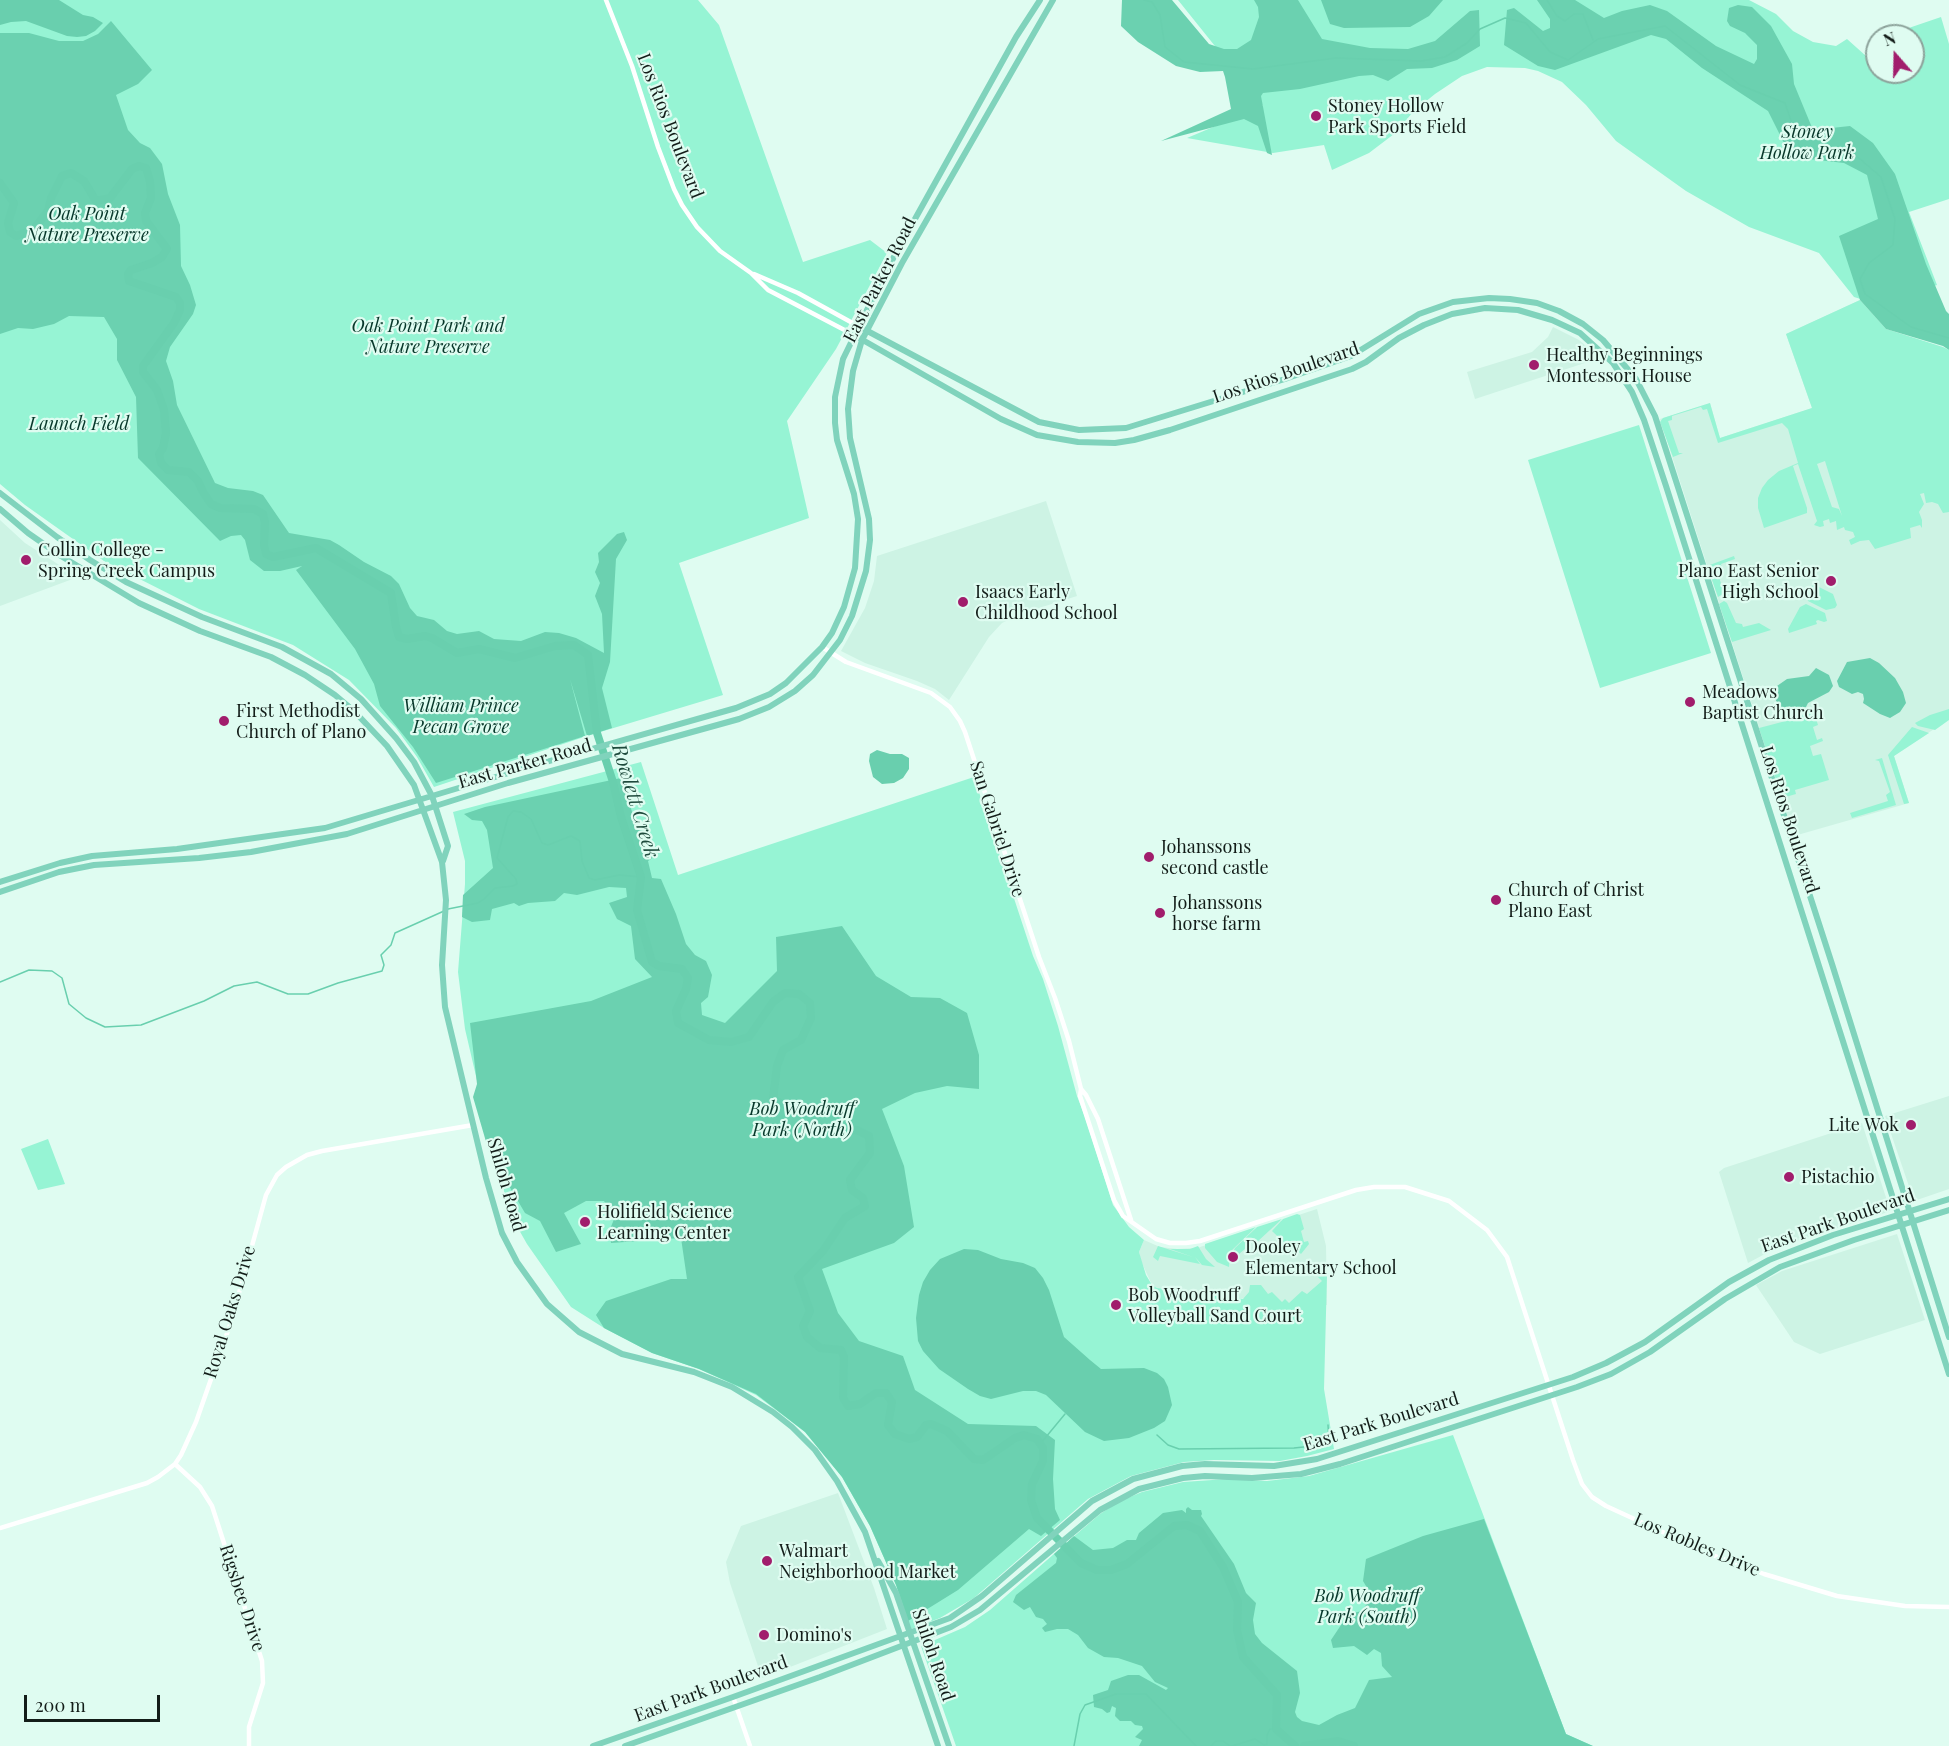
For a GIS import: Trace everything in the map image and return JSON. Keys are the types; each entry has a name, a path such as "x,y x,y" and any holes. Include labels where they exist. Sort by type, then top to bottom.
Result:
{"main road":[{"name":"East Parker Road","path":"0,882 63,862 92,856 156,851 279,835 346,822 736,708 770,694 804,667 822,647 844,607 853,578 857,553 858,529 854,494 837,440 835,423 835,397 840,371 858,326 885,273 1040,0"},
{"name":"East Parker Road","path":"0,892 66,871 94,865 199,858 280,847 358,831 534,776 740,719 788,695 813,675 831,654 852,616 866,571 870,540 867,505 850,438 849,409 853,371 862,340 1053,0"},
{"path":"957,143 967,150"},
{"name":"Los Rios Boulevard","path":"858,326 1039,422 1078,430 1126,428 1334,362 1358,352 1419,314 1453,302 1489,298 1537,303 1559,311 1583,324 1603,340 1636,379 1655,416 1949,1337"},
{"name":"Los Rios Boulevard","path":"854,335 1000,418 1037,435 1078,442 1115,443 1170,430 1352,369 1424,325 1452,314 1485,308 1505,309 1552,320 1580,333 1613,363 1632,392 1666,486 1949,1374"},
{"name":"Shiloh Road","path":"0,493 57,537 102,567 177,606 270,641 331,674 361,699 414,762 432,796 448,846 442,862"},
{"name":"Shiloh Road","path":"0,509 28,533 96,578 155,611 228,642 271,657 305,675 354,711 387,746 414,785 442,862 446,900 442,966 445,1007 502,1233 524,1273 547,1304 579,1332 622,1354 693,1372 732,1387 773,1412 806,1441 827,1467 865,1532 938,1746"},
{"path":"96,578 102,567"},
{"path":"228,642 232,628"},
{"path":"781,686 788,695"},
{"path":"736,708 740,719"},
{"path":"1746,736 1756,732"},
{"path":"1760,779 1771,801 1780,803"},
{"path":"279,835 280,847"},
{"path":"156,851 157,861"},
{"path":"92,856 94,865"},
{"path":"63,862 66,871"},
{"path":"19,876 22,884"},
{"path":"1875,1142 1886,1138"},
{"name":"East Park Boulevard","path":"593,1746 950,1618 966,1608 1092,1502 1133,1479 1156,1472 1205,1464 1274,1466 1317,1459 1573,1377 1622,1355 1666,1328 1729,1282 1788,1251 1949,1199"},
{"name":"East Park Boulevard","path":"625,1746 905,1646 951,1627 973,1614 1100,1510 1120,1498 1161,1483 1205,1476 1252,1478 1301,1474 1340,1464 1577,1387 1626,1366 1672,1338 1738,1290 1793,1262 1949,1210"},
{"path":"1788,1251 1793,1262"},
{"path":"1924,1294 1935,1293"},
{"name":"Shiloh Road","path":"869,1544 896,1593 949,1746"}],"street":[{"name":"Los Rios Boulevard","path":"606,0 645,103 666,168 682,205 708,240 751,273 768,290 854,335"},
{"name":"Los Rios Boulevard","path":"751,273 798,293 858,326"},
{"name":"San Gabriel Drive","path":"822,647 846,662 931,693 950,707 960,721 1039,957 1056,998 1081,1089 1080,1096 1114,1200 1123,1216 1156,1239 1170,1243 1186,1243 1356,1190 1374,1187 1405,1187 1440,1197 1487,1230 1507,1257 1552,1395"},
{"name":"San Gabriel Drive","path":"1081,1089 1098,1119 1131,1220"},
{"name":"Royal Oaks Drive","path":"0,1528 147,1483 175,1464 196,1422 234,1311 266,1195 277,1175 296,1161 315,1153 473,1125"},
{"name":"Los Robles Drive","path":"1552,1395 1582,1485 1592,1497 1606,1506 1735,1564 1837,1596 1905,1606 1949,1607"},
{"name":"Rigsbee Drive","path":"175,1464 200,1487 212,1506 262,1661 262,1683 249,1727 249,1746"},
{"path":"734,1697 750,1746"}],"shaded area":[{"path":"0,0 59,0 83,15 93,17 103,23 86,36 77,37 67,36 26,21 0,25"},
{"path":"1321,0 1443,0 1429,16 1410,27 1344,28 1330,24"},
{"name":"Plano East Senior High School","path":"1860,300 1886,329 1949,350 1949,719 1894,756 1909,803 1794,836 1660,419 1710,403 1720,438 1812,408 1786,334"},
{"name":"Healthy Beginnings Montessori House","path":"1553,327 1579,340 1600,358 1475,399 1467,372 1532,352 1548,337"},
{"name":"Isaacs Early Childhood School","path":"1046,501 1077,596 1020,614 1002,623 989,637 949,700 935,689 865,663 841,651 865,608 874,581 877,556"},
{"name":"Collin College - Spring Creek Campus","path":"0,520 25,543 78,577 0,606"},
{"path":"1870,658 1895,678 1903,692 1906,703 1900,712 1890,718 1863,703 1863,694 1858,692 1852,694 1839,687 1837,681 1847,662"},
{"path":"1816,668 1829,675 1833,686 1829,692 1808,703 1806,707 1790,713 1782,711 1774,697 1774,690 1777,686 1787,679 1809,676"},
{"path":"877,750 890,754 902,754 909,758 909,769 903,778 894,783 882,784 873,777 869,761 870,754"},
{"path":"1949,1096 1949,1189 1914,1201 1885,1116"},
{"path":"1862,1123 1890,1210 1778,1247 1748,1263 1719,1172 1724,1168"},
{"name":"Dooley Elementary School","path":"1317,1209 1326,1246 1327,1305 1286,1304 1157,1288 1152,1285 1141,1261 1139,1252 1144,1240 1160,1247 1197,1248"},
{"path":"1897,1234 1925,1320 1820,1354 1794,1342 1756,1285 1782,1271"},
{"path":"964,1249 978,1250 1035,1268 1049,1290 1064,1337 1090,1360 1101,1369 1144,1368 1157,1373 1164,1379 1172,1405 1165,1421 1129,1438 1104,1441 1085,1432 1046,1395 1036,1391 1023,1391 991,1399 980,1396 939,1369 923,1351 918,1341 916,1318 919,1295 930,1270 940,1259"},
{"path":"838,1493 887,1629 762,1678 730,1583 726,1562 741,1526"}],"green space":[{"name":"Oak Point Park and Nature Preserve","path":"0,0 698,0 719,25 803,262 870,240 887,253 836,349 787,421 809,518 679,563 723,695 587,736 434,787 417,757 396,728 349,680 293,645 199,609 104,561 25,505 0,484"},
{"path":"1122,0 1172,0 1209,44 1224,49 1237,49 1251,40 1259,17 1258,7 1254,0 1298,0 1322,39 1370,48 1408,49 1435,41 1470,11 1479,10 1480,46 1457,60 1432,68 1407,69 1388,81 1373,75 1359,76 1300,89 1263,93 1261,96 1272,155 1267,153 1258,126 1244,119 1161,141 1231,109 1225,77 1223,71 1200,72 1176,66 1138,42 1121,26"},
{"name":"Stoney Hollow Park","path":"1178,0 1749,0 1776,14 1793,31 1813,42 1836,46 1847,39 1865,55 1865,84 1925,84 1925,24 1920,24 1941,17 1949,44 1949,199 1909,212 1937,285 1880,305 1854,297 1819,253 1749,227 1686,191 1616,141 1586,105 1562,82 1538,71 1525,68 1487,67 1462,76 1414,111 1394,134 1369,153 1332,170 1324,145 1273,153 1187,138 1263,106"},
{"path":"1537,0 1575,0 1604,18 1622,11 1650,5 1667,11 1716,46 1754,64 1757,59 1757,45 1745,33 1730,26 1727,21 1729,8 1738,5 1752,7 1771,26 1792,64 1794,84 1813,130 1850,126 1873,143 1895,174 1926,264 1949,314 1949,350 1943,346 1886,329 1860,300 1839,236 1878,219 1867,175 1844,163 1800,158 1788,151 1768,111 1702,68 1666,39 1651,35 1555,70 1538,66 1504,45 1507,10 1514,8 1543,31 1550,28 1550,19"},
{"name":"Oak Point Nature Preserve","path":"111,21 152,70 138,84 116,95 128,130 140,143 150,148 162,164 168,194 180,225 181,266 196,305 193,314 170,347 166,361 173,381 177,405 215,483 263,495 289,533 330,540 391,576 399,584 410,608 417,616 434,620 447,631 457,634 479,631 494,639 521,641 545,632 559,633 576,638 604,653 602,614 595,596 600,583 595,572 599,562 598,553 617,534 624,532 627,540 616,559 610,662 602,688 612,728 587,736 570,679 585,736 436,783 413,747 380,706 374,684 355,649 296,570 302,566 280,571 264,571 250,560 245,540 241,535 220,541 138,458 136,397 117,360 117,339 104,317 69,316 54,324 33,329 18,328 0,334 0,33 29,33 59,41 83,41 98,34"},
{"path":"1860,300 1886,329 1949,350 1949,512 1943,513 1938,504 1926,503 1924,493 1920,494 1924,504 1919,512 1922,528 1920,525 1910,528 1911,538 1875,549 1869,540 1851,545 1849,540 1855,537 1853,532 1845,530 1844,527 1837,530 1836,521 1830,523 1829,519 1823,521 1824,526 1814,525 1817,521 1798,464 1793,466 1807,513 1764,528 1758,508 1758,498 1762,488 1779,471 1798,463 1788,429 1782,423 1718,443 1707,409 1703,410 1701,407 1672,416 1672,420 1668,421 1679,453 1683,453 1673,457 1660,422 1663,418 1710,403 1720,438 1812,408 1786,334","holes":["1825,461 1842,516 1839,509 1832,507 1817,464"]},
{"path":"1639,425 1711,653 1600,688 1528,460"},
{"path":"1734,556 1735,559 1721,564 1722,567 1718,574 1724,593 1718,597 1707,566"},
{"path":"1815,585 1833,594 1837,605 1835,608 1826,610 1808,601 1806,593 1809,587"},
{"path":"1724,601 1736,623 1742,624 1743,627 1759,623 1771,630 1732,642 1719,604"},
{"path":"1806,604 1825,613 1827,621 1818,620 1817,624 1789,633 1788,629 1800,607"},
{"path":"1813,709 1818,725 1813,727 1817,740 1822,738 1823,741 1810,746 1813,756 1821,754 1829,780 1795,790 1796,794 1782,798 1759,728 1801,717 1806,711"},
{"path":"1949,709 1949,720 1935,730 1918,726 1915,723 1930,715"},
{"path":"1912,727 1929,733 1894,756 1909,803 1904,804 1888,755"},
{"path":"1882,758 1896,805 1852,818 1850,813 1888,801 1886,795 1890,792 1879,761 1875,760"},
{"name":"Bob Woodruff Park (North)","path":"641,762 678,875 974,777 1033,956 1043,979 1077,1096 1113,1205 1129,1227 1144,1240 1139,1252 1146,1275 1152,1285 1157,1288 1243,1299 1249,1292 1250,1285 1261,1285 1268,1294 1272,1292 1282,1302 1285,1299 1289,1303 1302,1291 1307,1294 1322,1281 1318,1277 1327,1276 1324,1389 1334,1449 1280,1461 1184,1462 1131,1476 1088,1499 974,1598 940,1618 911,1629 896,1585 870,1526 842,1477 805,1432 756,1395 699,1369 652,1353 604,1328 571,1307 527,1244 510,1214 493,1149 465,1029 458,972 465,861 453,812"},
{"path":"621,778 637,827 647,831 654,857 648,861 652,878 661,879 686,944 695,955 706,961 712,975 708,997 701,1003 702,1015 725,1023 777,971 776,937 842,926 876,976 911,997 940,998 967,1013 979,1055 979,1089 947,1086 915,1093 882,1109 904,1166 914,1227 894,1243 822,1269 838,1313 859,1341 903,1356 915,1390 968,1424 1036,1426 1055,1440 1053,1479 1055,1509 1060,1520 1041,1536 1029,1529 958,1590 908,1621 896,1585 870,1526 842,1477 805,1432 756,1394 699,1369 652,1353 604,1328 596,1315 606,1301 671,1279 687,1279 681,1238 611,1243 610,1229 615,1217 604,1201 586,1201 564,1213 581,1244 556,1252 540,1221 525,1213 489,1152 473,1097 477,1084 470,1023 591,1001 652,977 635,959 631,926 617,919 609,903 627,897 626,888 609,887 577,895 564,893 555,901 519,906 514,903 492,909 490,920 472,922 462,917 463,895 493,868 487,830 482,821 472,820 464,814 485,807"},
{"path":"48,1139 65,1184 38,1190 21,1149"},
{"path":"1300,1215 1304,1229 1301,1231 1304,1242 1308,1241 1309,1244 1301,1254 1294,1247 1291,1249 1272,1231 1283,1219"},
{"path":"1282,1219 1257,1242 1255,1240 1229,1260 1235,1248 1257,1227"},
{"path":"1256,1227 1230,1252 1229,1267 1217,1262 1205,1248 1205,1244"},
{"path":"1158,1246 1193,1257 1170,1249 1190,1249 1198,1246 1206,1259 1215,1267 1202,1265 1195,1257 1200,1264 1160,1256 1158,1261 1153,1257"},
{"name":"Bob Woodruff Park (South)","path":"1453,1435 1566,1734 1593,1746 956,1746 921,1646 965,1627 990,1610 1100,1514 1120,1501 1142,1492 1183,1482 1227,1479 1267,1481 1309,1476"},
{"path":"1188,1507 1192,1510 1201,1510 1201,1516 1234,1564 1246,1593 1256,1603 1253,1620 1255,1634 1262,1643 1297,1671 1300,1693 1295,1712 1297,1717 1302,1721 1319,1725 1355,1708 1369,1680 1392,1677 1382,1666 1381,1653 1374,1649 1367,1655 1354,1646 1333,1648 1331,1640 1347,1616 1362,1611 1372,1596 1363,1581 1366,1559 1423,1536 1484,1519 1566,1734 1593,1746 1139,1746 1142,1740 1135,1737 1143,1729 1142,1726 1135,1725 1131,1721 1120,1721 1115,1716 1116,1708 1112,1706 1110,1712 1107,1713 1094,1707 1093,1695 1108,1690 1111,1681 1128,1675 1139,1675 1166,1690 1168,1688 1155,1682 1142,1666 1118,1658 1104,1657 1088,1648 1078,1635 1068,1629 1045,1632 1042,1628 1047,1624 1043,1619 1036,1617 1030,1607 1024,1610 1013,1602 1016,1595 1056,1563 1057,1558 1054,1554 1074,1536 1093,1550 1113,1548 1127,1540 1136,1540 1139,1533 1163,1513 1182,1510 1186,1513"}],"waterway":[{"path":"1144,0 1152,2 1160,15 1165,47 1184,62 1253,69 1336,58 1421,61 1445,57 1467,43 1480,29 1505,18 1526,23 1550,52 1568,60 1598,39 1665,26 1740,85 1785,103 1801,150 1853,153 1881,177 1895,219 1893,245 1869,263 1860,279 1865,294 1911,327 1949,338"},
{"path":"1547,0 1557,16 1565,21 1574,14 1583,14 1593,40"},
{"name":"Rowlett Creek","path":"0,183 14,203 8,223 10,232 16,236 33,230 48,211 51,198 62,176 71,173 84,181 96,201 110,198 132,169 139,166 146,168 150,181 151,198 145,213 146,221 167,249 162,257 152,263 131,270 128,274 129,281 176,297 180,303 180,310 174,323 143,366 143,372 157,390 164,410 166,433 163,448 159,454 161,463 168,470 189,472 198,481 211,504 220,508 254,509 263,514 266,554 273,557 316,548 391,593 399,637 407,639 425,636 457,653 479,649 515,658 555,646 574,645 588,655 597,733 641,877 637,910 652,962 659,966 682,969 688,978 686,989 676,1011 678,1023 709,1040 731,1042 749,1037 773,1002 785,993 799,994 810,1003 811,1018 801,1040 783,1050 777,1066 773,1099 784,1105 811,1108 824,1134 857,1130 869,1136 870,1153 850,1180 852,1190 863,1198 865,1206 845,1218 823,1251 798,1277 810,1311 803,1326 807,1337 820,1348 841,1350 844,1357 843,1398 848,1406 860,1404 876,1393 886,1393 892,1402 888,1425 895,1434 909,1439 917,1437 926,1425 931,1424 947,1431 974,1459 983,1460 1015,1438 1024,1435 1037,1439 1043,1448 1043,1461 1032,1484 1031,1500 1037,1518 1081,1563 1097,1570 1111,1570 1127,1564 1174,1526 1187,1525 1200,1531 1223,1567 1238,1602 1237,1630 1243,1657 1277,1695 1276,1729 1295,1746"},
{"path":"448,909 478,903 495,888 517,884 516,879 497,858 508,817 513,811 521,812 531,819 542,843 548,845 571,836 580,841 582,861 589,878 595,880 619,875 641,877"},
{"path":"0,982 29,970 52,971 62,978 69,1004 86,1018 105,1027 141,1025 204,1001 234,986 257,982 288,994 308,994 382,971 384,965 381,955 391,945 395,933 444,911"},
{"path":"1041,1443 1065,1414"},
{"path":"1157,1435 1168,1445 1179,1449 1294,1448 1323,1445 1329,1440 1328,1425"},
{"path":"1074,1746 1080,1714 1085,1705 1116,1694 1146,1694 1196,1746"},
{"path":"1232,1746 1255,1739 1264,1745 1267,1744 1270,1729 1276,1729"},
{"path":"1211,1746 1216,1741 1223,1741 1230,1746"},
{"name":"Rowlett Creek","path":"1304,1746 1338,1741 1354,1746"}],"place":[{"name":"Stoney Hollow Park Sports Field","path":"1316,116"},
{"name":"Healthy Beginnings Montessori House","path":"1534,365"},
{"name":"Collin College - Spring Creek Campus","path":"26,560"},
{"name":"Plano East Senior High School","path":"1831,581"},
{"name":"Isaacs Early Childhood School","path":"963,602"},
{"name":"Meadows Baptist Church","path":"1690,702"},
{"name":"First Methodist Church of Plano","path":"224,721"},
{"name":"Johanssons second castle","path":"1149,857"},
{"name":"Church of Christ Plano East","path":"1496,900"},
{"name":"Johanssons horse farm","path":"1160,913"},
{"name":"Lite Wok","path":"1911,1125"},
{"name":"Pistachio","path":"1789,1177"},
{"name":"Holifield Science Learning Center","path":"585,1222"},
{"name":"Dooley Elementary School","path":"1233,1257"},
{"name":"Bob Woodruff Volleyball Sand Court","path":"1116,1305"},
{"name":"Walmart Neighborhood Market","path":"767,1561"},
{"name":"Domino's","path":"764,1635"}],"park label":[{"name":"Launch Field","path":"79,424"},
{"name":"William Prince Pecan Grove","path":"461,716"}]}
